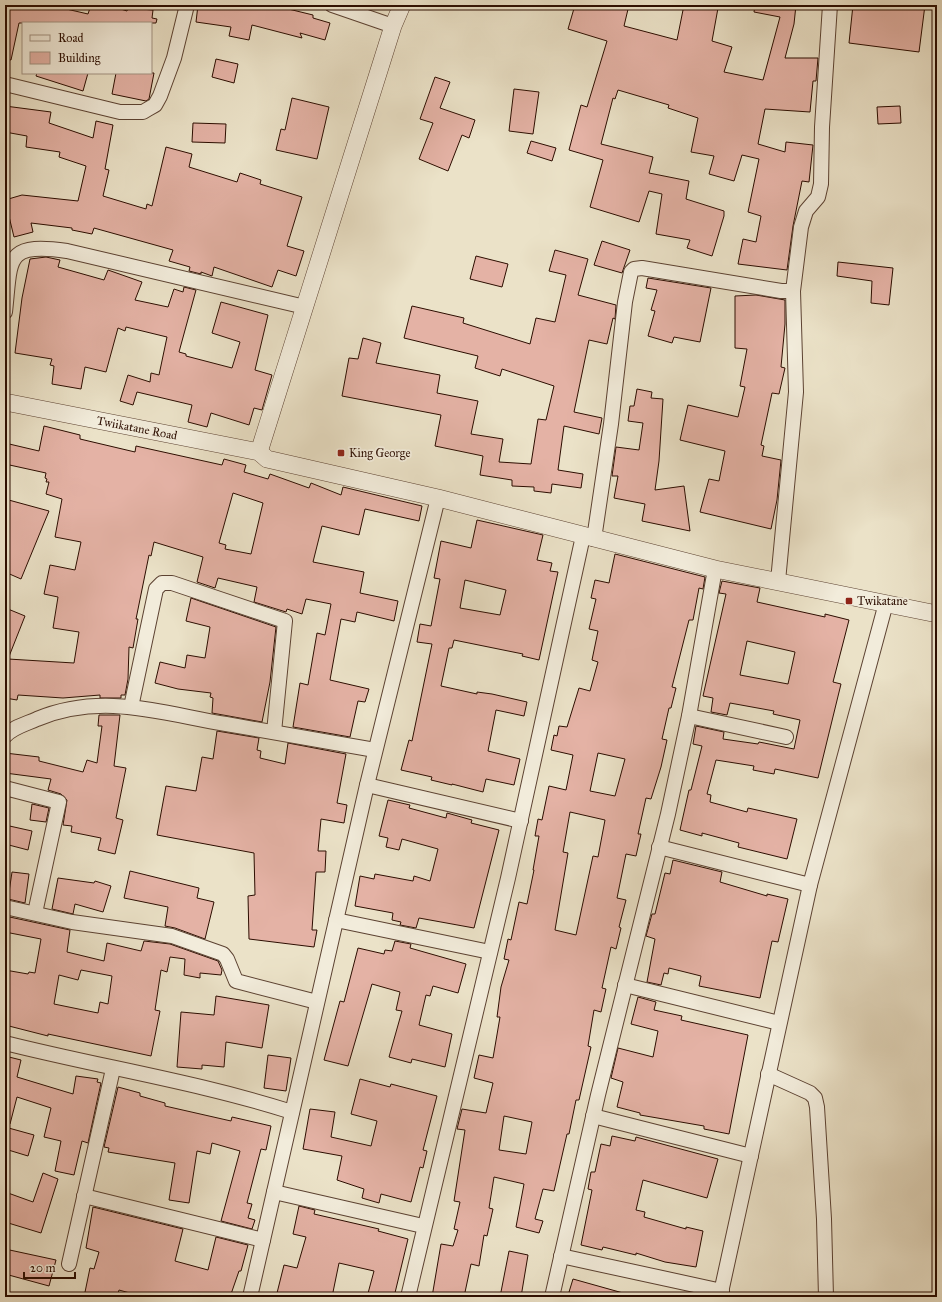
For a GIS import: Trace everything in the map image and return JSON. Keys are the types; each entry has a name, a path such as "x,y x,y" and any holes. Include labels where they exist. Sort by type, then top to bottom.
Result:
{"street":[{"path":"5,84 120,112 143,112 155,105 160,96 174,58 187,5"},
{"path":"332,5 393,26"},
{"path":"263,456 304,307 393,26 402,5"},
{"path":"778,581 796,392 794,291 801,227 806,211 818,197 821,184 822,127 830,5"},
{"path":"5,312 12,263 17,254 24,250 36,248 67,251 304,307"},
{"path":"408,1297 423,1226 490,952 588,538 631,272 634,269 642,268 781,291 794,291"},
{"name":"Twiikatane Road","path":"5,402 263,456 438,498 588,538 715,569 886,602 937,614"},
{"path":"250,1297 375,750 438,498"},
{"path":"552,1297 593,1116 659,848 689,716 715,569"},
{"path":"131,707 156,589 162,583 172,583 286,621 274,732"},
{"path":"561,1256 721,1294 778,1023 810,885 886,602"},
{"path":"5,736 17,727 55,711 88,706 131,707 375,750"},
{"path":"689,716 786,737"},
{"path":"367,784 521,821"},
{"path":"5,788 59,802 35,913"},
{"path":"659,848 810,885"},
{"path":"5,907 79,923 172,936 223,954 227,959 236,981 317,1002"},
{"path":"336,920 490,952"},
{"path":"625,985 778,1023"},
{"path":"5,1043 113,1069 245,1097 292,1112"},
{"path":"69,1264 113,1069"},
{"path":"768,1074 810,1093 814,1098 817,1107 824,1219 826,1297"},
{"path":"593,1116 751,1156"},
{"path":"274,1192 423,1226"},
{"path":"84,1196 262,1240"}],"building":[{"path":"9,5 62,5 62,8 88,14 91,5 108,5 127,11 128,8 153,10 152,18 157,19 156,23 22,22 19,23 11,60 5,59 5,18"},
{"path":"198,5 272,5 313,15 313,18 330,23 325,40 300,33 302,38 252,25 249,40 229,36 231,27 196,22"},
{"path":"575,5 629,5 624,26 677,40 684,5 707,5 718,8 712,41 732,47 724,72 763,80 780,17 754,12 755,5 796,5 794,24 785,58 818,58 816,81 813,81 810,112 765,109 758,144 785,152 786,142 813,145 809,182 802,181 793,226 787,270 738,264 743,239 756,242 761,216 748,212 759,159 742,155 734,181 709,174 714,156 691,152 698,118 668,108 669,105 618,90 615,99 613,98 601,144 653,157 649,173 689,181 686,199 724,211 724,216 712,256 687,248 690,240 656,234 662,194 649,191 639,222 590,207 603,160 569,150 581,105 587,107 607,41 568,29"},
{"path":"853,5 925,5 919,52 849,43"},
{"path":"216,59 238,64 234,83 212,77"},
{"path":"154,73 149,99 146,101 112,94 116,74"},
{"path":"37,74 88,74 83,91 36,76"},
{"path":"435,77 450,82 440,108 475,120 469,138 462,135 448,171 419,159 433,123 420,119"},
{"path":"514,89 539,92 533,134 509,131"},
{"path":"292,98 329,107 317,159 276,150 281,129 285,130"},
{"path":"5,106 51,112 49,123 93,138 96,121 113,125 105,169 109,170 103,196 146,209 147,204 152,206 166,147 192,154 189,167 237,182 240,173 261,180 260,184 302,197 287,246 304,251 296,276 278,270 272,287 214,267 212,276 201,272 201,274 189,271 190,267 169,261 173,250 94,228 92,234 72,230 72,228 31,223 33,232 14,237 5,200 22,195 78,201 86,166 59,157 60,152 26,147 27,136 5,132"},
{"path":"900,106 901,123 878,124 877,107"},
{"path":"193,123 226,124 225,143 192,142"},
{"path":"531,141 556,148 552,161 527,153"},
{"path":"602,241 630,250 622,273 594,265"},
{"path":"555,250 588,259 578,295 616,305 615,319 613,318 607,344 589,340 574,412 602,418 599,434 564,426 558,470 583,474 581,488 552,484 551,493 534,491 534,487 512,486 512,480 480,475 483,456 435,446 441,415 342,396 349,358 358,359 363,338 381,343 376,363 440,375 437,393 478,401 471,434 503,439 499,462 531,464 538,419 546,420 554,386 502,369 500,376 475,368 478,356 404,338 412,306 464,318 463,323 530,344 536,318 555,322 566,275 549,271"},
{"path":"476,256 508,264 502,287 470,279"},
{"path":"46,257 60,260 58,267 104,280 108,270 142,282 135,300 168,307 174,289 183,292 184,287 196,290 179,352 186,354 186,356 232,368 240,342 212,333 221,302 268,315 255,370 272,375 262,410 254,408 249,425 211,413 207,427 188,422 192,405 137,392 133,405 120,401 128,375 150,382 151,373 159,375 167,337 126,327 125,331 118,328 106,372 85,367 81,389 52,384 54,366 50,365 52,359 15,353 22,298 30,259"},
{"path":"838,262 893,268 889,305 871,303 872,281 837,276"},
{"path":"648,278 711,288 700,342 674,337 672,343 648,336 655,311 651,310 657,290 646,288"},
{"path":"756,295 785,300 785,324 781,367 785,368 779,394 772,393 761,445 764,446 762,456 781,460 777,500 771,529 700,512 709,479 719,481 725,451 680,440 688,405 738,417 745,387 740,386 747,349 735,348 735,296"},
{"path":"637,389 652,392 651,398 663,399 659,461 655,490 684,486 690,531 642,521 645,504 614,498 618,476 612,476 616,447 639,450 643,423 628,421 630,406 634,406"},
{"path":"44,426 80,435 80,439 135,452 136,446 222,465 224,459 246,465 244,472 268,479 270,474 309,488 311,483 341,495 343,487 422,506 419,521 365,509 359,535 322,526 313,562 364,572 360,593 398,601 394,621 357,612 355,622 341,619 330,680 369,689 365,702 358,701 350,737 293,727 300,683 308,685 317,633 325,635 331,604 306,599 302,614 287,609 286,612 254,602 257,587 218,578 215,588 197,582 203,557 154,542 151,556 149,555 136,619 138,619 133,648 129,647 128,679 125,695 121,695 121,698 100,698 100,695 63,698 18,695 17,700 5,698 5,617 8,609 25,616 8,659 74,663 79,632 53,628 58,597 44,594 50,565 75,570 81,542 55,537 62,499 46,494 49,482 46,482 46,473 5,464 5,443 39,451","holes":["233,493 263,503 251,554 225,549 226,545 219,543"]},
{"path":"5,499 49,511 21,579 5,572"},
{"path":"477,520 543,535 537,560 552,563 550,571 558,572 539,660 522,656 523,654 454,640 452,648 449,648 441,686 477,694 477,692 492,694 527,702 524,716 496,710 488,751 520,759 514,785 486,779 483,792 431,780 432,777 401,770 409,740 412,741 432,644 417,642 420,624 431,626 440,579 434,578 441,541 471,548","holes":["465,580 506,590 500,615 460,608"]},
{"path":"615,554 705,577 703,589 699,588 693,620 689,620 672,687 676,688 671,708 669,708 662,739 667,740 661,767 651,799 646,798 638,834 641,834 636,856 626,854 617,898 626,900 619,927 621,928 616,949 611,947 602,988 606,989 601,1012 594,1010 588,1046 591,1047 579,1100 576,1100 569,1134 567,1134 554,1191 543,1189 535,1219 543,1221 539,1233 516,1227 524,1184 494,1177 489,1208 493,1209 487,1236 484,1235 479,1266 471,1264 464,1297 432,1297 441,1244 453,1246 458,1230 454,1229 460,1202 454,1201 465,1130 457,1129 462,1109 486,1113 493,1083 474,1078 479,1055 493,1058 500,1017 497,1017 501,987 509,960 504,959 508,939 511,940 519,902 527,904 539,836 535,836 538,819 542,820 549,786 566,790 573,755 551,750 554,735 557,736 559,726 567,727 579,688 590,691 598,662 592,660 598,631 589,629 596,599 591,598 595,580 609,583","holes":["598,753 625,759 615,796 590,791","570,812 605,820 598,857 593,856 576,935 555,930 568,853 563,852","504,1116 532,1122 526,1154 499,1150"]},
{"path":"722,581 760,588 757,602 825,617 825,614 849,620 833,682 841,684 818,778 775,769 774,774 753,770 754,766 716,760 707,794 711,795 710,802 747,812 748,808 797,819 787,859 738,847 739,843 702,833 702,836 680,830 689,790 691,790 702,746 693,744 696,726 724,732 723,739 758,744 759,742 794,749 800,720 773,714 774,711 730,703 727,715 711,712 713,698 703,696 726,594 719,593","holes":["747,641 795,652 788,684 740,675"]},
{"path":"191,598 276,627 270,682 262,722 212,713 213,698 210,697 211,693 178,689 155,683 160,662 185,668 187,655 205,658 210,627 186,621"},
{"path":"99,715 120,715 114,766 126,768 116,818 123,820 115,854 98,850 101,838 71,832 72,826 63,825 67,800 61,794 48,790 51,779 5,773 5,753 39,757 39,761 83,772 87,760 97,763 102,726 98,726"},
{"path":"217,731 259,738 257,750 261,751 260,758 285,764 288,743 346,754 337,803 347,805 344,823 321,819 318,851 326,851 325,872 316,872 312,930 317,930 314,947 249,939 248,896 255,895 254,853 157,835 166,786 196,791 202,757 213,759"},
{"path":"388,800 410,805 409,808 446,818 447,813 472,820 471,823 499,830 474,928 419,918 416,928 400,925 401,922 392,920 393,913 355,906 360,876 374,879 375,874 413,881 414,876 430,881 438,849 402,839 399,850 386,847 388,838 379,836"},
{"path":"32,804 49,808 46,822 30,820"},
{"path":"5,825 32,831 28,850 5,844"},
{"path":"673,860 722,872 720,882 767,896 767,894 788,899 778,942 772,941 760,998 699,986 701,976 669,968 668,974 664,973 661,985 647,982 655,939 646,936 652,914 655,914 665,873 670,874"},
{"path":"130,871 199,888 197,898 214,902 205,939 165,926 168,907 124,898"},
{"path":"12,872 29,874 25,903 8,899"},
{"path":"58,878 94,883 95,881 111,886 103,912 75,904 73,914 52,909"},
{"path":"5,916 70,930 67,952 104,961 107,943 141,951 144,941 170,944 218,961 222,970 221,975 200,973 200,978 184,975 185,959 170,957 167,972 161,970 155,1010 160,1011 151,1056 48,1034 48,1036 5,1025 5,970 28,974 29,972 35,973 41,939 5,932","holes":["81,970 112,976 108,1004 100,1002 98,1013 54,1004 59,975 78,980"]},
{"path":"395,941 411,944 410,948 466,964 458,993 433,986 430,996 426,995 419,1025 452,1034 445,1067 412,1059 411,1063 389,1057 402,1011 396,1010 400,992 372,984 348,1066 324,1060 340,1001 344,1002 358,948 384,954 385,950 392,951"},
{"path":"216,996 269,1005 262,1048 226,1042 224,1067 202,1065 202,1069 177,1067 181,1012 214,1015"},
{"path":"638,997 656,1002 654,1010 682,1016 681,1020 748,1035 729,1134 704,1129 704,1126 640,1115 640,1113 617,1107 623,1082 611,1078 618,1048 653,1057 658,1031 631,1024"},
{"path":"268,1055 291,1058 286,1091 264,1088"},
{"path":"5,1056 21,1060 17,1077 73,1094 76,1076 98,1079 97,1082 101,1083 88,1143 82,1141 74,1175 55,1171 61,1141 44,1137 51,1108 17,1097 10,1124 5,1123"},
{"path":"360,1079 390,1087 391,1084 437,1096 423,1150 427,1151 423,1168 420,1167 411,1202 381,1194 379,1203 362,1198 364,1189 337,1180 342,1156 303,1149 310,1109 335,1112 331,1137 371,1146 377,1121 351,1114"},
{"path":"118,1087 140,1093 140,1096 165,1103 165,1106 231,1121 232,1117 271,1126 266,1150 261,1149 247,1203 252,1204 248,1218 255,1220 252,1229 221,1221 240,1151 212,1143 210,1154 197,1151 189,1203 169,1200 175,1163 108,1152 109,1148 104,1147"},
{"path":"5,1127 34,1135 28,1156 5,1149"},
{"path":"612,1136 635,1141 636,1137 718,1159 707,1198 643,1180 636,1210 645,1212 644,1217 686,1229 686,1227 703,1231 696,1267 665,1262 636,1253 636,1255 603,1247 602,1250 581,1245 592,1190 588,1189 591,1172 595,1172 601,1144 610,1146"},
{"path":"43,1173 58,1179 41,1233 5,1222 5,1204 8,1193 33,1202"},
{"path":"299,1206 315,1210 314,1214 379,1229 378,1231 408,1239 394,1297 367,1297 374,1271 339,1263 332,1297 276,1297 284,1265 297,1268 306,1237 293,1234"},
{"path":"93,1207 183,1229 175,1261 208,1270 216,1237 248,1245 241,1271 239,1271 230,1297 144,1297 119,1290 117,1297 84,1297 90,1268 94,1269 99,1252 86,1248"},
{"path":"5,1249 56,1260 49,1286 5,1274"},
{"path":"509,1251 528,1255 521,1297 500,1297"},
{"path":"573,1279 623,1293 623,1297 574,1297 575,1294 569,1292"}],"place":[{"name":"King George","path":"341,453"},
{"name":"Twikatane","path":"849,601"}]}
